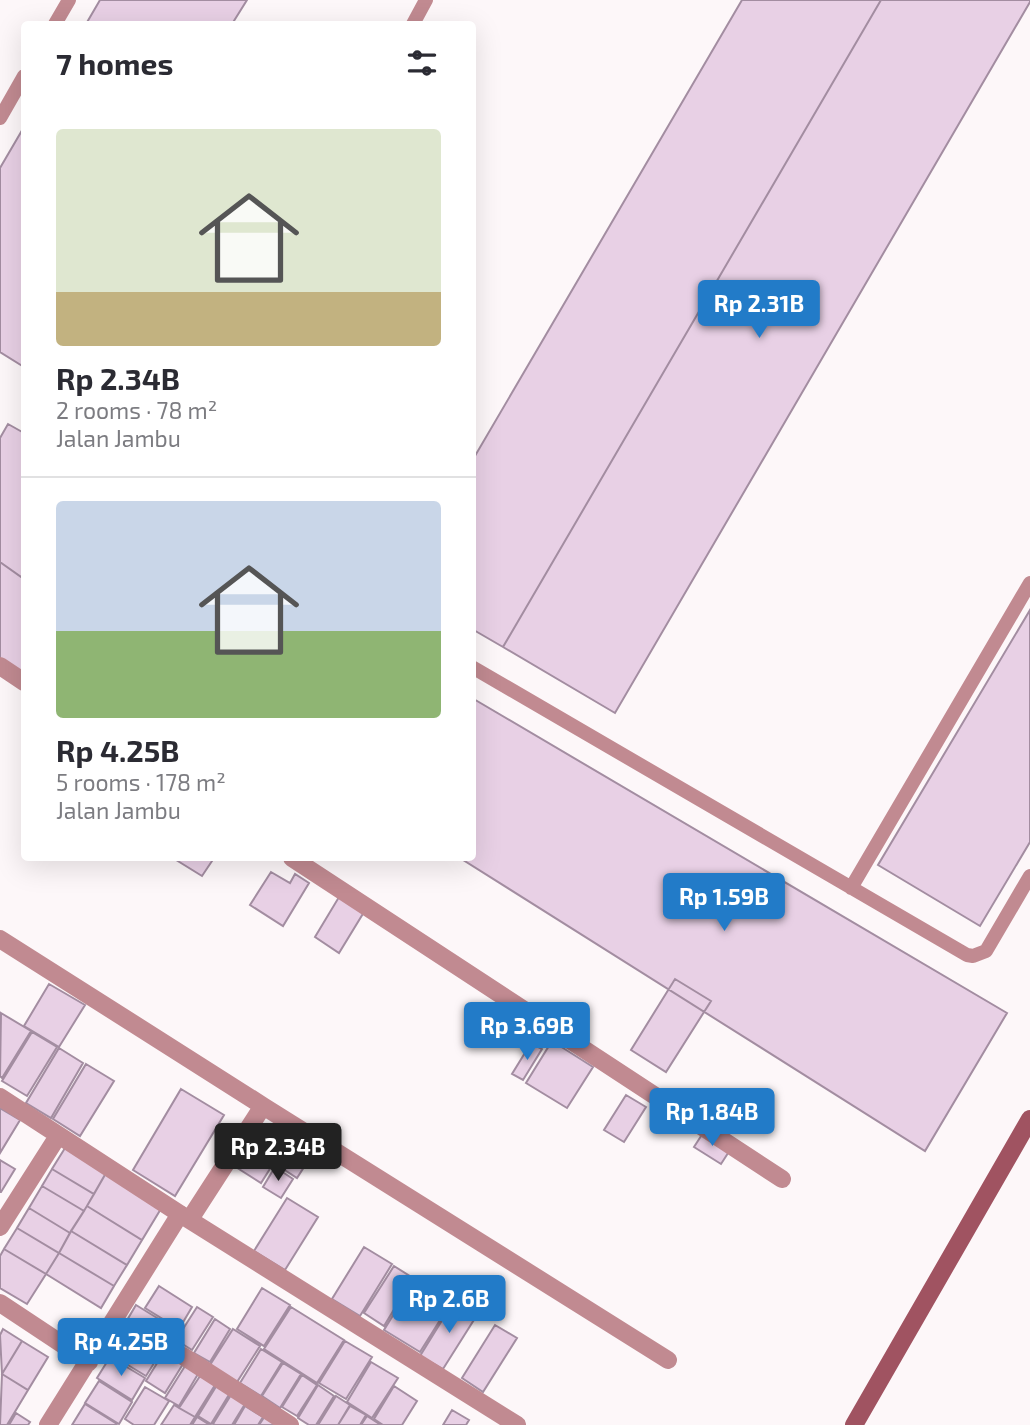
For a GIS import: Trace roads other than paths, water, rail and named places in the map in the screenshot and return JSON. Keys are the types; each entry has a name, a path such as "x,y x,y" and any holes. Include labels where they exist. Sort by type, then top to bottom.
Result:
{"main road":[{"path":"854,1425 1030,1119"}],"street":[{"path":"0,666 21,680"},
{"path":"297,861 782,1179"},
{"path":"0,939 668,1360"},
{"path":"0,1097 517,1425"},
{"path":"48,1425 185,1216 262,1106"},
{"path":"0,1227 58,1136"},
{"path":"0,1303 89,1362"},
{"path":"183,1356 290,1425"}],"lane":[{"path":"57,21 69,0"},
{"path":"415,21 426,0"},
{"path":"0,118 21,81"},
{"path":"850,888 1030,583"},
{"path":"476,669 959,951 973,956 986,951 1030,876"}]}
